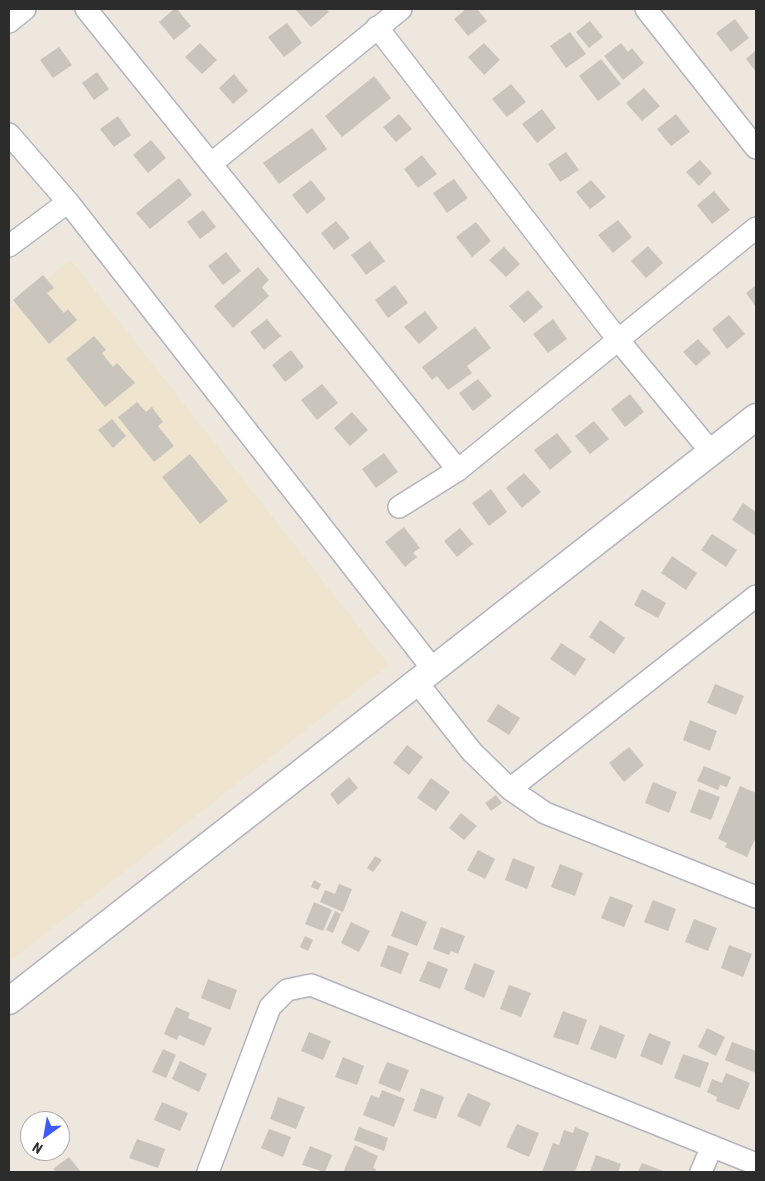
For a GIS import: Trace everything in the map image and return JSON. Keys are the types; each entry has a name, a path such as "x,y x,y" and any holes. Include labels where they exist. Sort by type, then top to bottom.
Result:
{"street":[{"path":"9,22 25,9"},
{"path":"86,9 458,470"},
{"path":"211,164 401,9"},
{"path":"646,9 756,148"},
{"path":"377,28 619,341 712,453"},
{"path":"9,134 68,202 424,675 472,752 510,789 545,814 756,897"},
{"path":"9,246 68,202"},
{"path":"399,507 458,470 756,228"},
{"path":"9,1001 756,417"},
{"path":"510,789 756,596"},
{"path":"208,1172 270,1007 287,990 311,985 756,1164"},
{"path":"701,1172 712,1146"}],"shaded area":[{"path":"71,260 389,665 9,962 9,309"}],"building":[{"path":"174,9 177,9 191,26 174,40 159,22"},
{"path":"295,9 326,9 329,12 311,27"},
{"path":"466,9 477,9 487,21 468,36 454,19"},
{"path":"735,19 749,38 731,52 716,33"},
{"path":"590,21 603,37 589,48 576,32"},
{"path":"287,23 302,43 284,57 268,37"},
{"path":"570,32 586,54 566,68 550,46"},
{"path":"200,43 217,60 202,74 185,57"},
{"path":"484,43 500,60 484,75 468,57"},
{"path":"621,43 628,52 632,48 644,63 623,80 604,56"},
{"path":"59,47 72,65 53,78 40,60"},
{"path":"756,50 756,72 746,59"},
{"path":"601,59 621,84 598,101 579,76"},
{"path":"97,72 109,89 94,100 82,83"},
{"path":"234,74 248,91 233,104 219,88"},
{"path":"374,76 391,98 342,137 325,116"},
{"path":"511,84 526,102 507,117 492,99"},
{"path":"644,88 660,106 642,121 626,103"},
{"path":"542,109 556,128 537,143 522,124"},
{"path":"399,114 412,129 396,142 383,127"},
{"path":"676,114 690,132 671,146 657,129"},
{"path":"118,116 131,135 114,147 100,129"},
{"path":"312,128 327,149 279,184 263,163"},
{"path":"151,140 166,158 148,173 133,155"},
{"path":"566,152 579,170 560,182 548,164"},
{"path":"422,155 437,174 418,188 404,169"},
{"path":"700,160 712,173 699,186 686,172"},
{"path":"179,178 192,195 150,229 136,213"},
{"path":"454,179 468,198 447,213 433,193"},
{"path":"311,180 326,199 307,214 292,195"},
{"path":"591,180 606,197 590,209 576,192"},
{"path":"714,191 730,210 712,224 697,205"},
{"path":"203,210 216,227 200,239 187,222"},
{"path":"618,220 632,237 613,253 598,235"},
{"path":"336,221 350,238 334,250 321,233"},
{"path":"476,222 491,241 472,257 456,237"},
{"path":"370,241 385,261 366,275 351,255"},
{"path":"648,246 663,263 646,278 631,261"},
{"path":"504,247 520,264 506,277 489,260"},
{"path":"226,252 241,271 223,285 208,266"},
{"path":"258,267 269,280 262,287 269,296 233,328 214,306"},
{"path":"43,275 54,288 47,293 64,313 68,309 77,320 49,344 13,300"},
{"path":"395,285 408,303 388,318 375,300"},
{"path":"756,285 756,307 746,293"},
{"path":"528,290 543,307 524,323 509,306"},
{"path":"425,311 438,328 419,344 404,327"},
{"path":"729,315 745,334 727,349 712,329"},
{"path":"267,319 281,336 264,350 250,332"},
{"path":"553,319 567,339 548,353 533,334"},
{"path":"475,327 491,348 467,366 472,373 448,390 437,376 432,380 422,367"},
{"path":"94,336 106,350 102,353 113,367 117,363 135,383 105,407 66,359"},
{"path":"698,339 711,353 696,366 683,352"},
{"path":"291,350 304,367 285,382 272,365"},
{"path":"478,379 492,396 473,411 459,393"},
{"path":"322,384 338,403 317,420 301,400"},
{"path":"630,394 644,412 625,427 611,409"},
{"path":"137,402 146,412 152,407 163,422 158,426 174,446 154,462 118,417"},
{"path":"352,412 368,430 350,446 334,428"},
{"path":"112,419 126,436 113,448 98,430"},
{"path":"594,421 609,439 590,454 575,436"},
{"path":"557,433 572,452 550,470 534,450"},
{"path":"384,453 398,472 376,488 362,469"},
{"path":"190,454 228,501 200,524 162,477"},
{"path":"524,473 541,492 522,508 506,488"},
{"path":"491,489 507,512 489,526 472,503"},
{"path":"743,503 756,512 756,536 732,520"},
{"path":"404,527 420,548 413,553 417,557 405,567 385,542"},
{"path":"460,528 473,544 457,557 444,541"},
{"path":"712,534 737,550 726,567 701,550"},
{"path":"672,556 697,573 686,590 661,573"},
{"path":"642,589 666,603 658,618 634,605"},
{"path":"600,620 625,638 614,654 589,637"},
{"path":"561,643 586,659 575,676 550,659"},
{"path":"715,684 744,696 736,715 707,703"},
{"path":"498,704 520,718 509,735 487,721"},
{"path":"690,720 717,731 710,751 683,740"},
{"path":"407,745 423,757 409,775 393,763"},
{"path":"629,747 644,765 624,782 609,763"},
{"path":"704,766 731,777 727,787 720,785 718,790 697,781"},
{"path":"349,777 358,788 338,805 330,794"},
{"path":"431,778 450,792 436,811 417,798"},
{"path":"653,782 677,792 669,813 645,803"},
{"path":"740,786 756,793 756,837 747,857 725,847 727,843 718,839"},
{"path":"699,789 720,797 711,820 690,812"},
{"path":"496,795 502,803 491,811 485,803"},
{"path":"461,813 477,826 464,840 449,828"},
{"path":"478,850 495,859 485,879 467,870"},
{"path":"375,856 382,860 373,872 367,868"},
{"path":"513,858 535,867 527,889 505,880"},
{"path":"560,864 583,873 575,896 551,887"},
{"path":"314,880 321,884 318,890 311,887"},
{"path":"339,884 352,889 343,912 320,902 325,890 335,894"},
{"path":"610,896 633,905 624,927 601,918"},
{"path":"653,900 676,909 668,931 644,922"},
{"path":"314,902 332,910 323,931 305,924"},
{"path":"335,911 341,914 333,933 326,930"},
{"path":"401,911 427,922 417,946 391,936"},
{"path":"694,919 717,928 708,951 685,942"},
{"path":"351,922 370,931 359,952 341,943"},
{"path":"441,927 465,936 458,954 451,951 449,955 433,949"},
{"path":"305,936 313,940 308,951 300,947"},
{"path":"388,945 409,953 401,974 380,966"},
{"path":"729,945 752,954 743,977 721,968"},
{"path":"428,961 448,969 440,989 419,981"},
{"path":"474,963 495,971 484,998 464,989"},
{"path":"208,979 237,990 230,1010 201,998"},
{"path":"509,985 531,993 521,1017 500,1009"},
{"path":"176,1007 190,1013 188,1018 212,1028 204,1046 179,1035 177,1040 164,1034"},
{"path":"563,1011 587,1020 578,1045 553,1037"},
{"path":"600,1025 625,1035 616,1059 590,1049"},
{"path":"707,1028 725,1037 716,1056 698,1047"},
{"path":"309,1032 331,1041 323,1060 301,1051"},
{"path":"649,1033 671,1042 662,1065 640,1056"},
{"path":"732,1042 756,1051 756,1073 725,1060"},
{"path":"163,1049 176,1055 166,1078 152,1072"},
{"path":"683,1054 709,1063 700,1088 674,1078"},
{"path":"343,1057 364,1066 357,1085 335,1077"},
{"path":"180,1061 207,1074 199,1092 172,1079"},
{"path":"387,1062 409,1070 400,1092 378,1083"},
{"path":"726,1073 750,1083 739,1110 716,1101 717,1097 707,1092 712,1079 722,1083"},
{"path":"421,1088 444,1097 436,1119 413,1111"},
{"path":"382,1090 405,1099 394,1127 363,1115 371,1095 379,1098"},
{"path":"468,1093 491,1103 480,1127 457,1116"},
{"path":"278,1097 305,1107 296,1129 270,1119"},
{"path":"162,1102 188,1113 180,1131 154,1120"},
{"path":"517,1124 539,1133 529,1157 506,1147"},
{"path":"359,1127 388,1138 384,1151 354,1140"},
{"path":"575,1127 589,1133 575,1172 542,1172 553,1143 559,1145 564,1130 573,1133"},
{"path":"269,1129 291,1137 283,1157 261,1148"},
{"path":"137,1139 165,1149 158,1168 129,1158"},
{"path":"355,1145 378,1156 373,1168 376,1169 375,1172 345,1172 344,1170"},
{"path":"310,1146 332,1155 325,1172 302,1165"},
{"path":"596,1155 621,1164 618,1172 590,1172"},
{"path":"70,1158 81,1172 56,1172 53,1169 64,1161 70,1161"},
{"path":"642,1163 666,1172 638,1172"}]}
